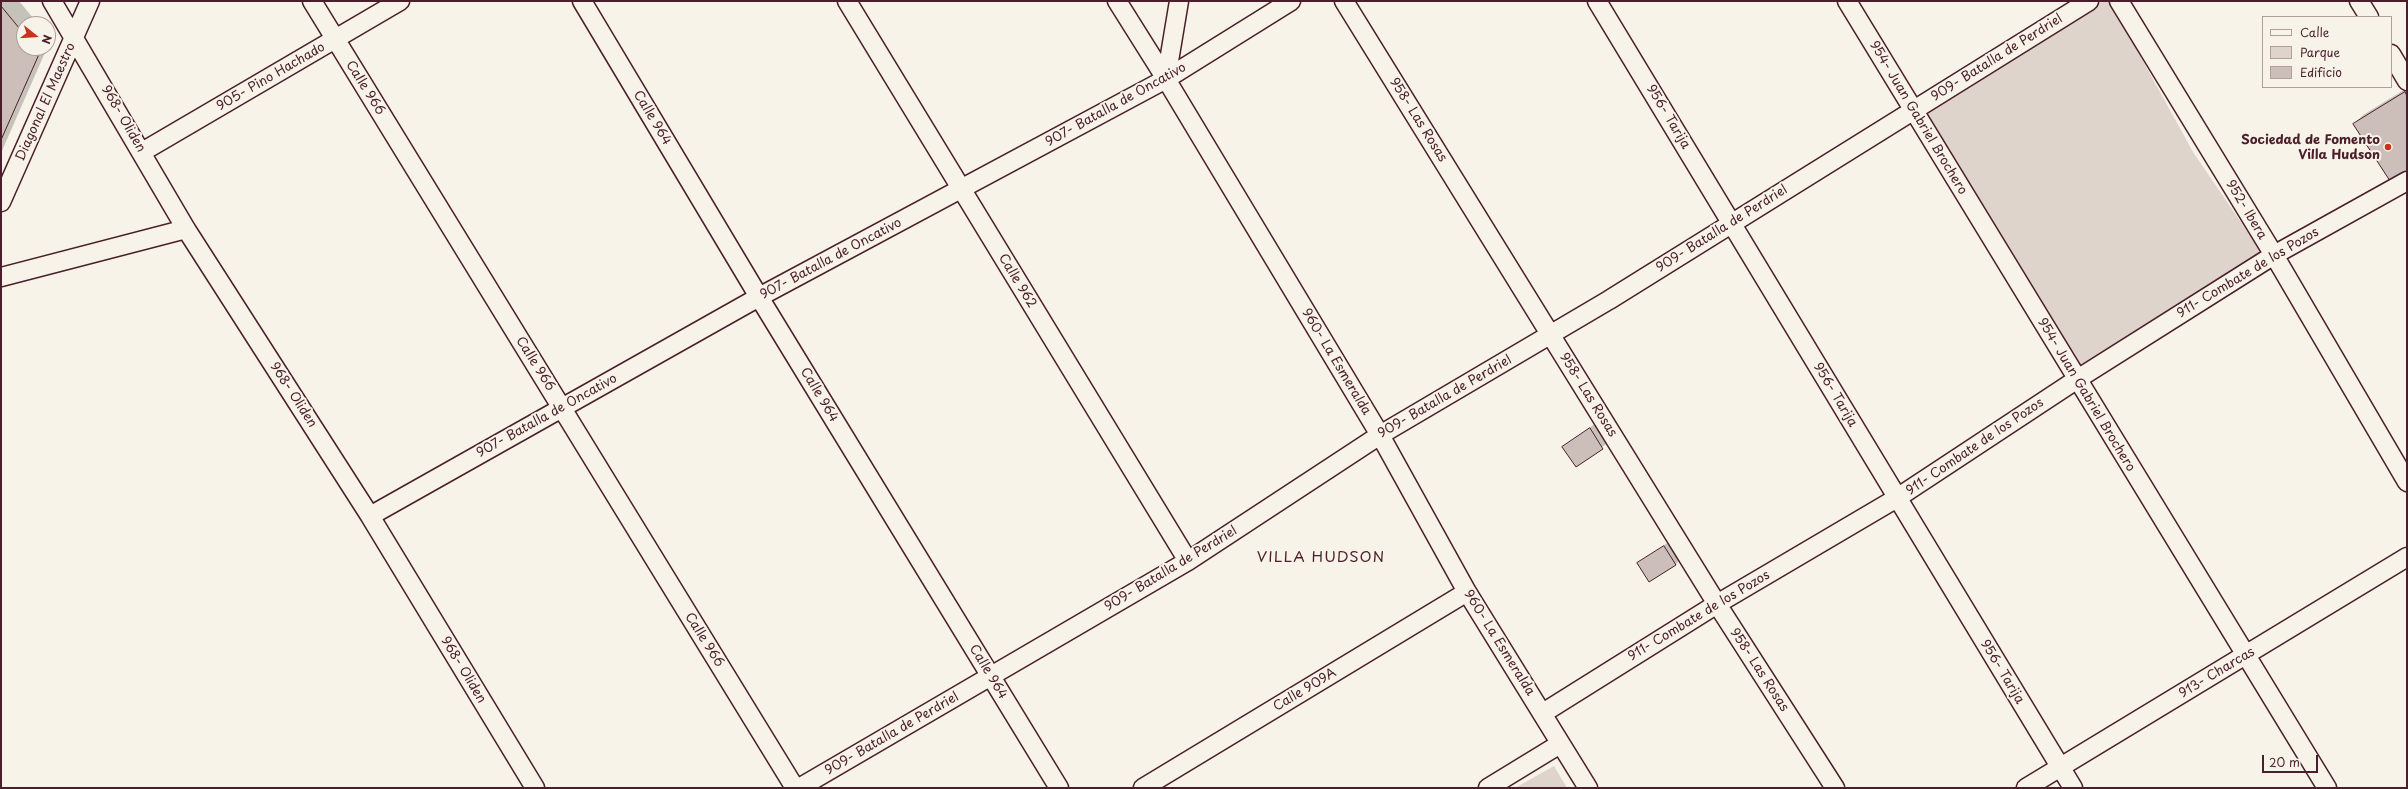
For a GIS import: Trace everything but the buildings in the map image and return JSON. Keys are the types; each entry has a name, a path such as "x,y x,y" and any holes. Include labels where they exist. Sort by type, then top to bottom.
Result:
{"street":[{"name":"968- Oliden","path":"52,1 75,37 186,229 370,516 534,788"},
{"name":"Diagonal El Maestro","path":"1,202 90,1"},
{"name":"Calle 966","path":"312,1 795,788"},
{"name":"905- Pino Hachado","path":"142,152 336,40 400,1"},
{"name":"Calle 964","path":"582,1 759,297 1059,788"},
{"name":"Calle 962","path":"847,1 1188,561"},
{"name":"960- La Esmeralda","path":"1117,1 1166,79 1380,435 1467,592 1588,788"},
{"path":"1166,79 1179,1"},
{"name":"907- Batalla de Oncativo","path":"370,516 759,297 1166,79 1291,1"},
{"name":"958- Las Rosas","path":"1344,1 1717,604 1835,788"},
{"name":"956- Tarija","path":"1597,1 2072,788"},
{"name":"954- Juan Gabriel Brochero","path":"1847,1 1914,109 2076,380 2245,657 2327,788"},
{"name":"909- Batalla de Perdriel","path":"799,788 1188,561 1380,435 1551,335 2089,1"},
{"name":"952- Ibera","path":"2119,1 2274,254 2407,482"},
{"path":"2359,1 2368,16"},
{"path":"2392,56 2407,81"},
{"name":"911- Combate de los Pozos","path":"1543,713 1717,604 1897,498 2076,380 2274,254 2407,181"},
{"path":"1,277 186,229"},
{"name":"913- Charcas","path":"2026,788 2061,769 2407,557"},
{"name":"Calle 909A","path":"1143,788 1467,592"},
{"path":"1488,788 1560,744"}],"green space":[{"path":"2103,1 2110,1 2193,152 2262,253 2077,369 1922,112"},
{"path":"1554,766 1567,788 1515,788"}],"place":[{"name":"Sociedad de Fomento Villa Hudson","path":"2388,147"}],"district":[{"name":"VILLA HUDSON","path":"1321,558"}]}
